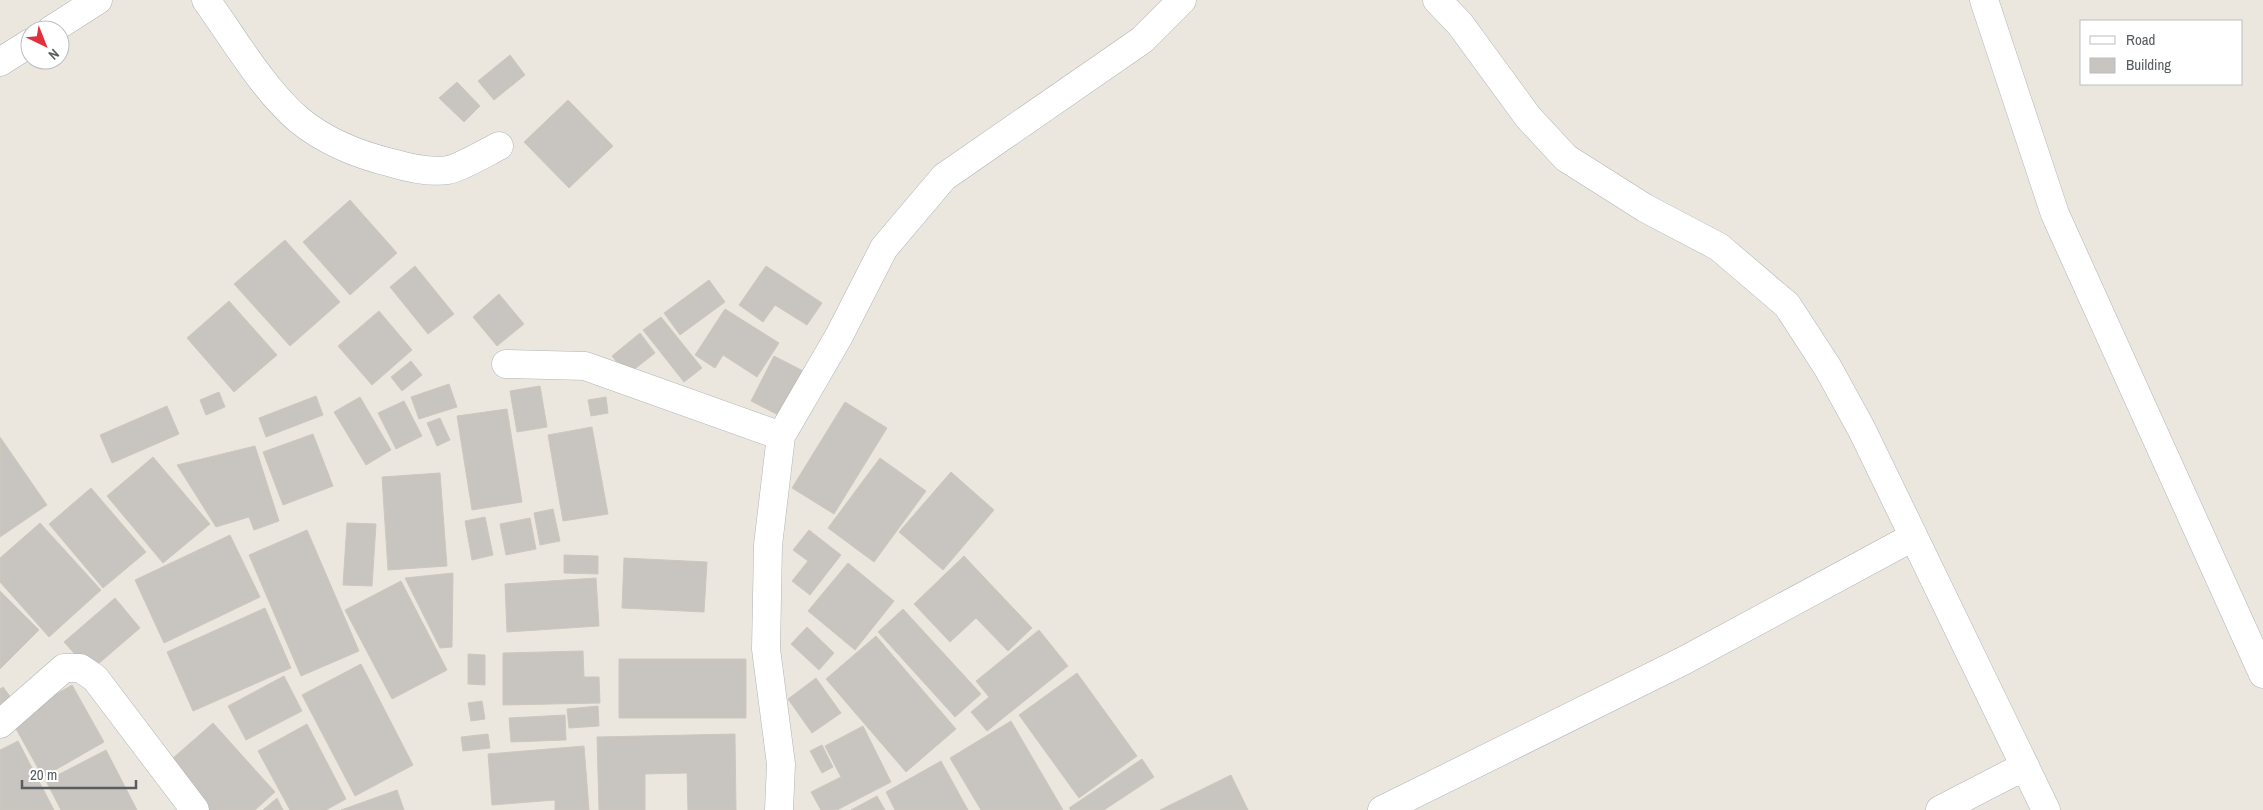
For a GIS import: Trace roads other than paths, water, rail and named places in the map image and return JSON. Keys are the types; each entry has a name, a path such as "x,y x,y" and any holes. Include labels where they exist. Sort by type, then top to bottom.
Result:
{"street":[{"path":"67,20 98,0"},
{"path":"206,0 279,99 300,121 337,145 366,157 422,170 449,170 500,146"},
{"path":"779,810 781,764 766,649 768,545 781,436 839,336 884,248 944,177 1142,40 1182,0"},
{"path":"1437,0 1460,24 1528,117 1566,158 1645,208 1719,247 1787,305 1828,368 1857,422 2046,810"},
{"path":"1984,0 2055,214 2263,674"},
{"path":"0,62 20,49"},
{"path":"506,364 585,366 781,436"},
{"path":"1382,810 1685,660 1913,537"},
{"path":"0,724 64,668 80,668 95,678 195,810"},
{"path":"1940,810 2025,766"}]}
